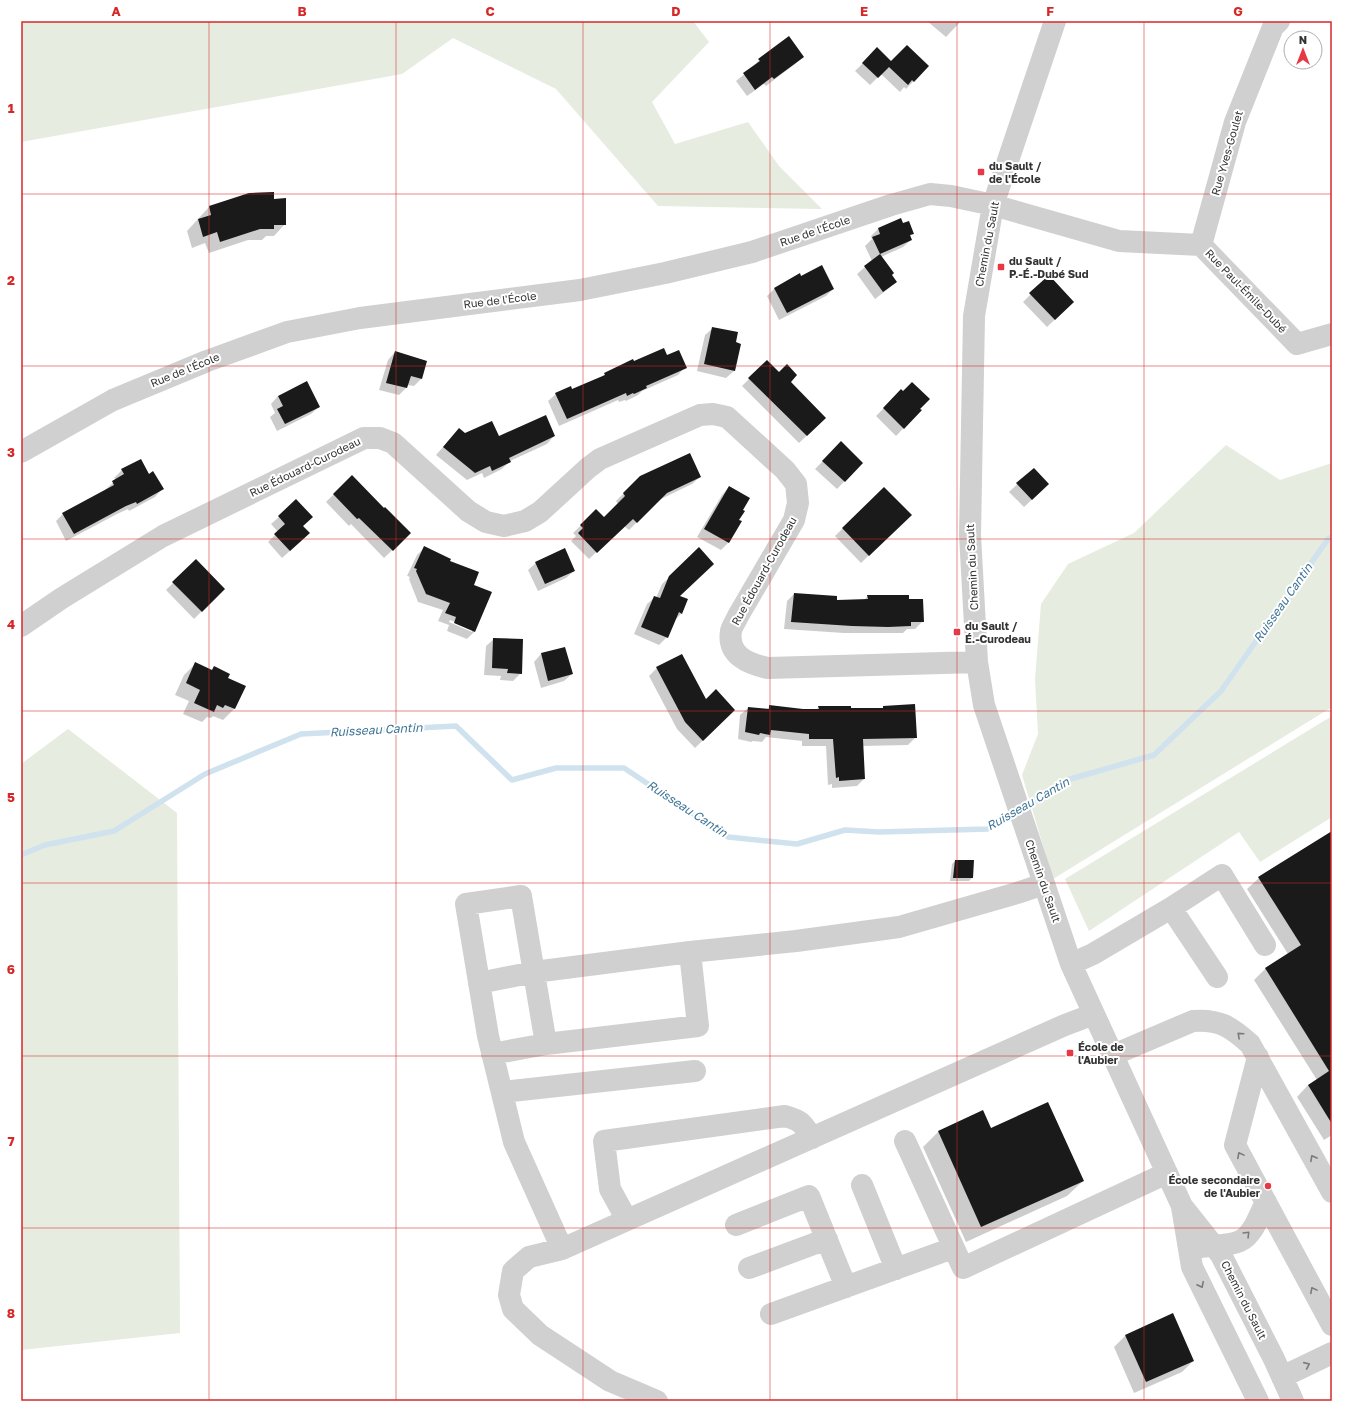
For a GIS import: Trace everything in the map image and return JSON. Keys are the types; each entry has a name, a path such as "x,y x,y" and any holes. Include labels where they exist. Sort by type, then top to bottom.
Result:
{"street":[{"name":"Chemin du Sault","path":"1055,21 993,205 974,316 970,535 977,662 984,705 1071,964 1182,1206 1221,1255 1293,1401"},
{"name":"Rue Yves-Goulet","path":"1202,245 1235,122 1273,27 1279,21"},
{"name":"Rue de l'École","path":"21,452 112,400 207,361 287,332 360,318 580,290 665,273 752,252 891,205 930,194 951,196 993,205"},
{"name":"Rue Paul-Émile-Dubé","path":"993,205 1119,241 1202,245 1297,344 1332,334"},
{"name":"Rue Édouard-Curodeau","path":"21,626 62,598 163,536 364,438 380,438 393,443 468,511 486,522 504,526 525,521 540,512 600,459 700,415 713,414 727,417 785,470 796,484 798,503 794,520 738,616 732,630 731,644 740,659 755,666 768,668 977,662"},
{"path":"1071,964 1093,954 1171,908 1222,875 1265,945"},
{"path":"479,983 534,972 690,952 796,941 899,927 1044,884"},
{"path":"546,1044 521,896 466,904 492,1054 514,1142 562,1249"},
{"path":"1171,908 1217,977"},
{"path":"492,1054 546,1044 698,1026 690,952"},
{"path":"657,1401 610,1382 540,1335 513,1309 509,1296 513,1271 529,1257 562,1249 1065,1025 1094,1014"},
{"path":"1113,1055 1193,1021 1203,1020 1217,1022 1234,1030 1250,1044 1258,1057 1332,1192"},
{"path":"1258,1057 1235,1145 1332,1325"},
{"path":"502,1092 695,1071"},
{"path":"627,1220 610,1189 604,1141 785,1116 798,1120 803,1124 812,1138"},
{"path":"905,1141 963,1268 1167,1173"},
{"path":"862,1185 896,1269"},
{"path":"736,1225 809,1196 846,1287"},
{"path":"1189,1248 1239,1241 1247,1236 1252,1230 1266,1202"},
{"name":"Chemin du Sault","path":"1182,1206 1192,1267 1258,1401"},
{"path":"749,1268 827,1239"},
{"path":"771,1314 953,1248"},
{"path":"1282,1377 1332,1353"}],"shaded area":[{"path":"21,21 693,21 709,42 652,102 675,144 748,122 779,166 822,209 658,206 556,89 453,38 402,74 21,142"},
{"path":"1226,445 1280,480 1332,463 1332,707 1053,879 1022,775 1038,734 1035,679 1041,604 1068,564 1134,533"},
{"path":"1332,716 1332,817 1260,862 1239,832 1089,931 1065,879"},
{"path":"68,729 177,813 180,1333 21,1350 21,764"}],"building":[{"path":"789,36 804,57 774,79 772,77 755,90 743,73 760,61 758,59"},
{"path":"907,45 929,66 914,82 912,80 908,85 889,67 878,78 862,63 877,47 891,61"},
{"path":"274,192 274,199 286,198 286,225 274,225 274,229 260,229 220,242 217,232 203,237 198,219 211,215 209,206 249,193"},
{"path":"901,218 903,223 909,221 914,234 910,235 912,240 880,254 872,237 880,234 878,228"},
{"path":"880,254 894,273 892,275 897,282 883,292 864,266"},
{"path":"822,265 834,289 787,313 774,288 800,273 801,276"},
{"path":"1049,275 1074,302 1055,320 1029,293"},
{"path":"712,327 738,332 736,342 741,344 735,371 704,364"},
{"path":"664,348 667,355 679,350 687,368 646,386 647,388 634,394 633,393 627,396 626,393 567,419 555,393 571,386 572,389 605,375 604,373 633,359 634,361"},
{"path":"395,351 427,361 422,379 411,376 407,388 386,383"},
{"path":"767,360 779,372 787,364 797,375 791,382 826,418 807,436 748,378"},
{"path":"307,381 320,407 285,424 277,409 283,406 278,396"},
{"path":"912,382 930,399 904,429 883,408 901,389 903,391"},
{"path":"546,415 555,436 509,458 511,462 492,471 490,466 475,473 443,447 459,428 465,433 492,421 499,436"},
{"path":"841,441 863,463 845,482 822,461"},
{"path":"690,453 701,477 667,493 637,523 633,519 597,553 578,533 583,528 580,525 596,509 604,517 625,496 623,493 640,476"},
{"path":"141,459 149,474 153,471 164,489 137,504 136,502 126,506 74,534 62,513 114,485 112,481 124,474 121,469"},
{"path":"1034,468 1049,484 1032,500 1016,483"},
{"path":"352,475 411,533 393,551 359,518 357,519 333,494"},
{"path":"729,486 750,498 743,510 745,511 739,520 742,521 729,543 704,529"},
{"path":"884,487 912,515 869,556 842,528"},
{"path":"296,499 313,517 303,526 310,533 290,551 274,534 285,524 278,516"},
{"path":"424,546 451,559 450,561 479,572 474,585 492,592 475,632 454,623 456,617 445,613 450,603 426,594 416,571 417,569 414,568"},
{"path":"699,547 714,564 680,596 688,599 682,614 679,612 668,638 641,627 654,596 660,598 669,576"},
{"path":"565,548 575,571 545,584 535,562"},
{"path":"196,559 225,589 202,612 172,582"},
{"path":"794,593 837,596 837,600 868,599 867,595 909,595 909,599 923,599 924,622 911,622 911,626 888,627 791,622"},
{"path":"493,638 523,639 522,674 507,673 508,669 492,668"},
{"path":"565,647 573,674 548,681 541,653"},
{"path":"682,654 706,699 716,689 735,710 703,741 685,722 656,667"},
{"path":"195,662 212,670 214,666 230,674 228,678 246,686 235,709 225,705 223,708 217,705 214,712 194,703 200,690 186,683"},
{"path":"915,704 917,738 863,739 865,779 839,781 839,777 836,778 833,739 809,739 809,734 771,730 770,735 760,733 759,735 745,732 748,707 769,709 769,705 803,709 819,709 818,706 883,708 883,706"},
{"path":"1332,831 1332,1124 1308,1085 1329,1071 1265,968 1301,945 1258,877"},
{"path":"955,860 974,860 973,878 953,878"},
{"path":"1048,1102 1084,1181 981,1227 938,1131 983,1110 991,1128"},
{"path":"1173,1313 1194,1361 1146,1382 1125,1335"}],"waterway":[{"name":"Ruisseau Cantin","path":"1022,808 1067,780 1154,755 1221,691 1328,539 1332,537"},
{"name":"Ruisseau Cantin","path":"21,855 45,845 114,831 205,774 301,734 456,726 512,780 556,768 624,768 728,837 797,844 845,830 879,832 988,829 1015,812"}],"place":[{"name":"du Sault / de l'École","path":"981,172"},
{"name":"du Sault / P.-É.-Dubé Sud","path":"1001,267"},
{"name":"du Sault / É.-Curodeau","path":"957,632"},
{"name":"École de l'Aubier","path":"1070,1053"},
{"name":"École secondaire de l'Aubier","path":"1268,1186"}]}
